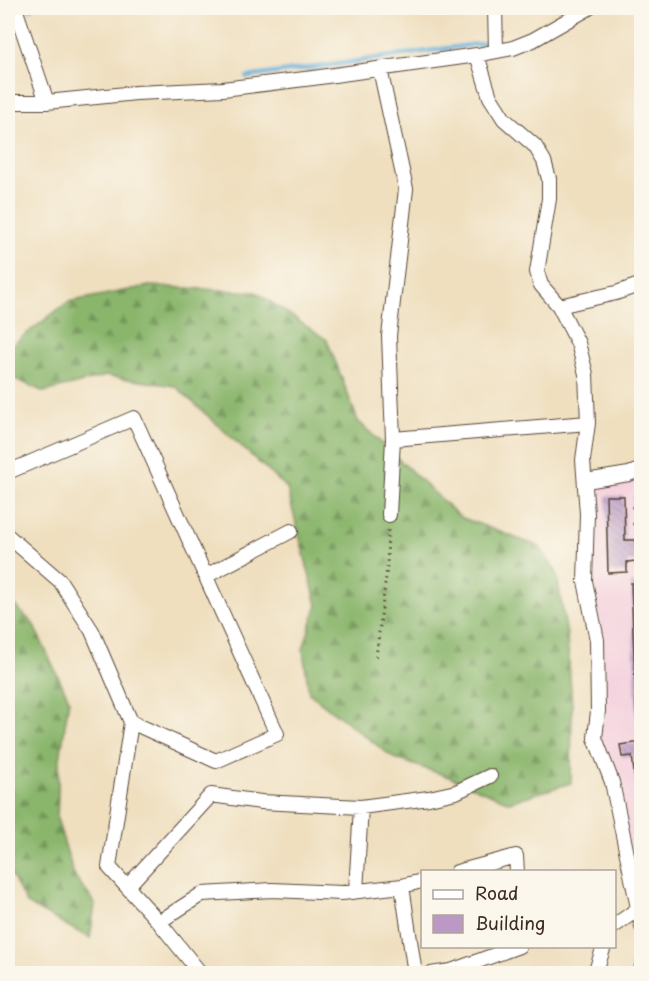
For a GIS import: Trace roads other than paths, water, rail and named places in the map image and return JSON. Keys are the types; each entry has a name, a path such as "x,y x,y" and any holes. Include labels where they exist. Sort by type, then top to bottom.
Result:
{"street":[{"path":"15,8 47,102"},
{"path":"495,8 496,51"},
{"path":"8,102 47,102 136,93 223,88 477,55 513,48 533,40 589,8"},
{"path":"477,55 490,97 504,119 535,146 544,160 549,179 549,199 537,272 541,285 559,306 578,343 586,374 588,423 584,460 586,481 585,581 597,640 598,711 595,738 612,782 642,927"},
{"path":"380,69 406,189 389,336 393,439 389,515"},
{"path":"559,306 616,293 642,284"},
{"path":"8,472 134,418 278,734 216,761 131,722"},
{"path":"393,439 588,423"},
{"path":"586,481 629,474 642,469"},
{"path":"206,576 291,531"},
{"path":"8,536 60,581 92,632 131,722 109,867 159,922 201,974"},
{"path":"127,887 211,795 292,805 361,807 456,792 490,776"},
{"path":"356,891 361,807"},
{"path":"464,870 516,856 517,870"},
{"path":"159,922 202,894 272,890 342,893 421,881"},
{"path":"402,886 415,974"},
{"path":"616,925 638,909"},
{"path":"431,974 451,971 514,948"},
{"path":"595,974 603,948"},
{"path":"641,974 642,966"}],"waterway":[{"path":"28,9 33,8"},
{"path":"247,77 491,42 491,40"}]}
